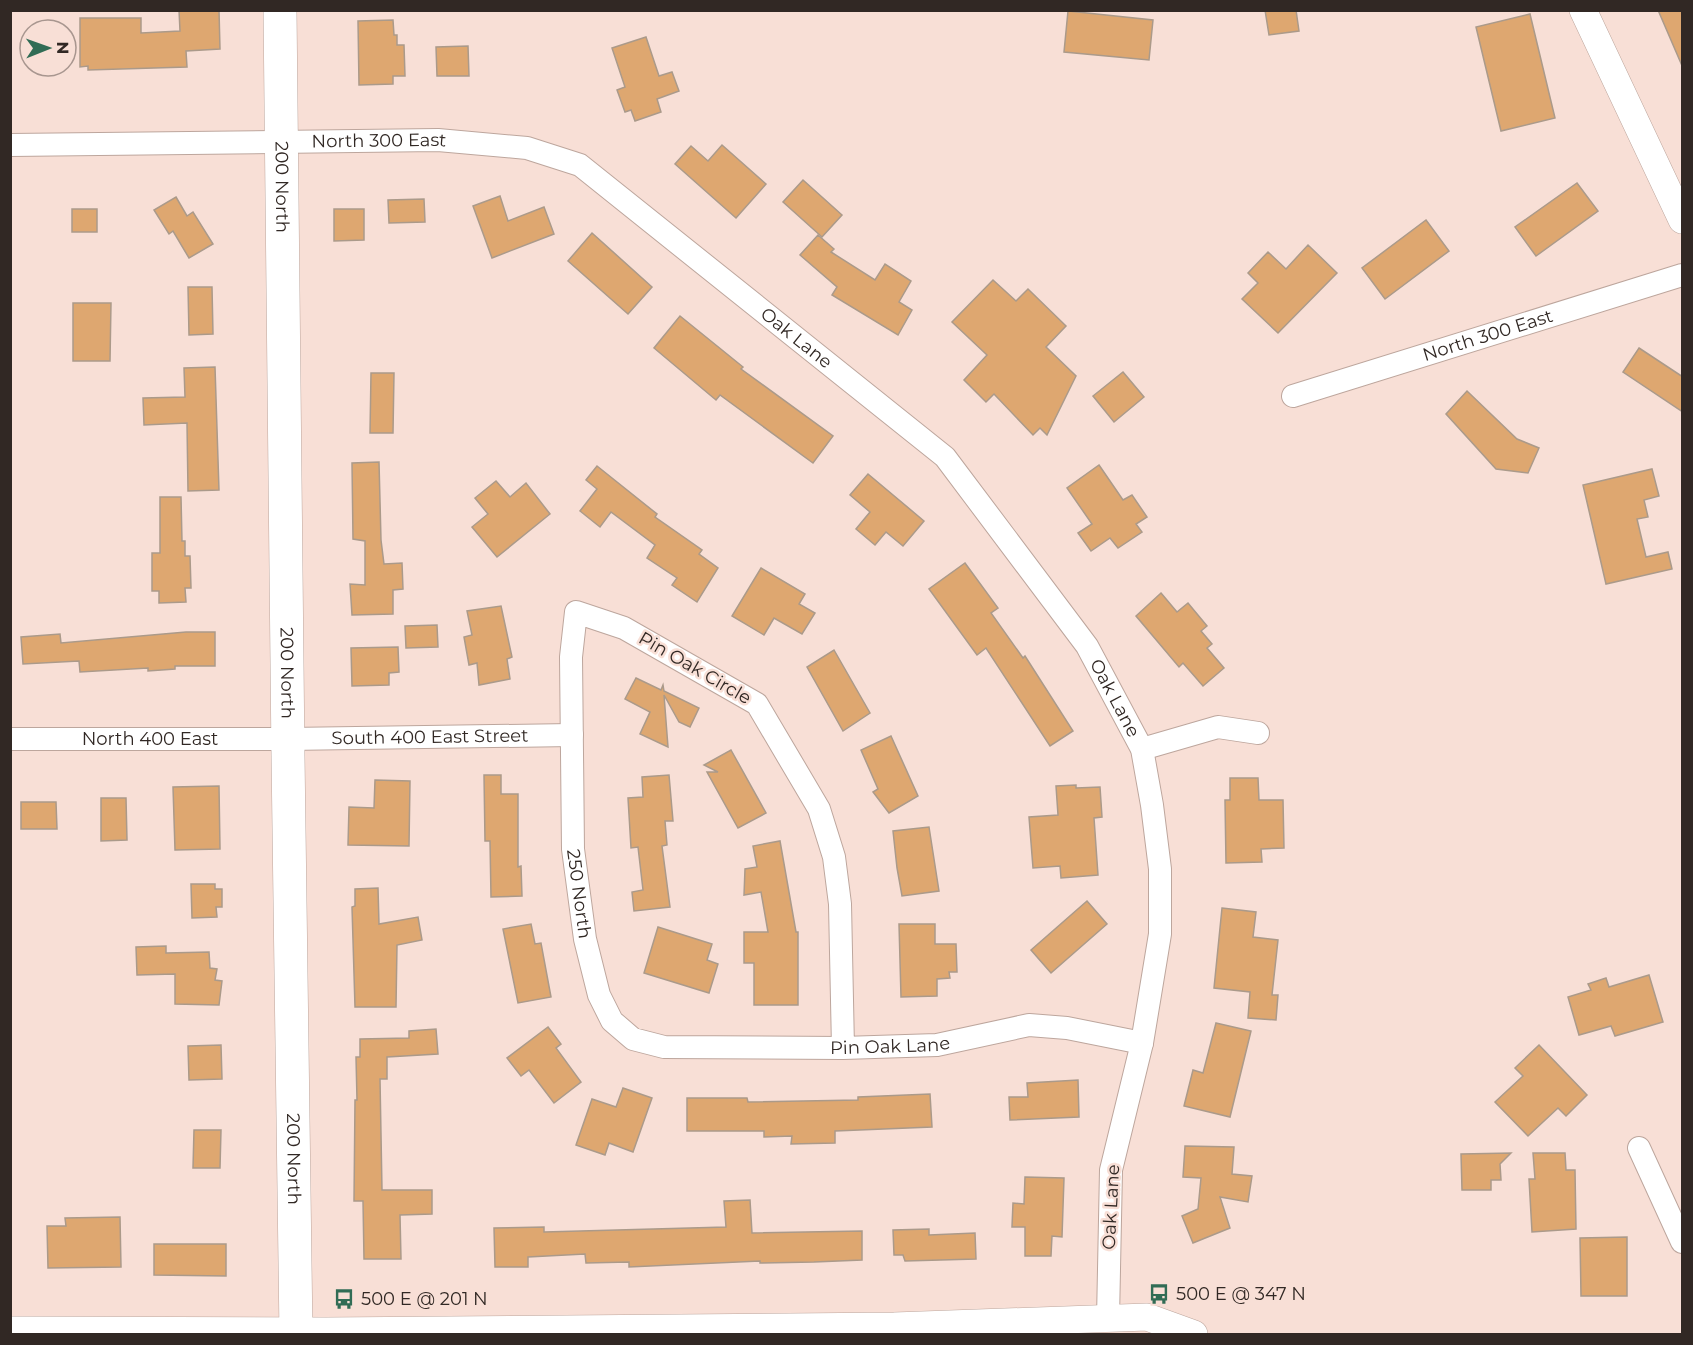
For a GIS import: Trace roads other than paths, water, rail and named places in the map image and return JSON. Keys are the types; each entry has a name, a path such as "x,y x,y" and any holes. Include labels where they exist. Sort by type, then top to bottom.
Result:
{"main road":[{"name":"200 North","path":"280,10 296,1332"}],"street":[{"path":"1583,10 1683,220"},
{"name":"North 300 East","path":"10,145 438,140 527,148 580,165 680,246"},
{"name":"Oak Lane","path":"680,246 945,457 1087,646 1142,749 1160,869 1160,934 1143,1043 1111,1170 1108,1319"},
{"name":"North 300 East","path":"1293,396 1683,275"},
{"name":"Pin Oak Circle","path":"572,735 571,657 576,612 624,628 757,704 819,809 834,856 840,904 843,1048"},
{"path":"1142,749 1218,727 1258,733"},
{"name":"South 400 East Street","path":"288,739 572,735"},
{"name":"250 North","path":"572,735 573,849 585,939 598,995 612,1021 633,1039"},
{"name":"North 400 East","path":"10,739 288,739"},
{"name":"Pin Oak Lane","path":"633,1039 664,1047 843,1048 938,1045 1029,1025 1067,1028 1143,1043"},
{"path":"1638,1148 1683,1242"},
{"path":"10,1330 296,1332 894,1330 1147,1317 1194,1335"}],"place":[{"name":"500 E @ 347 N","path":"1159,1294"},
{"name":"500 E @ 201 N","path":"344,1299"}]}
